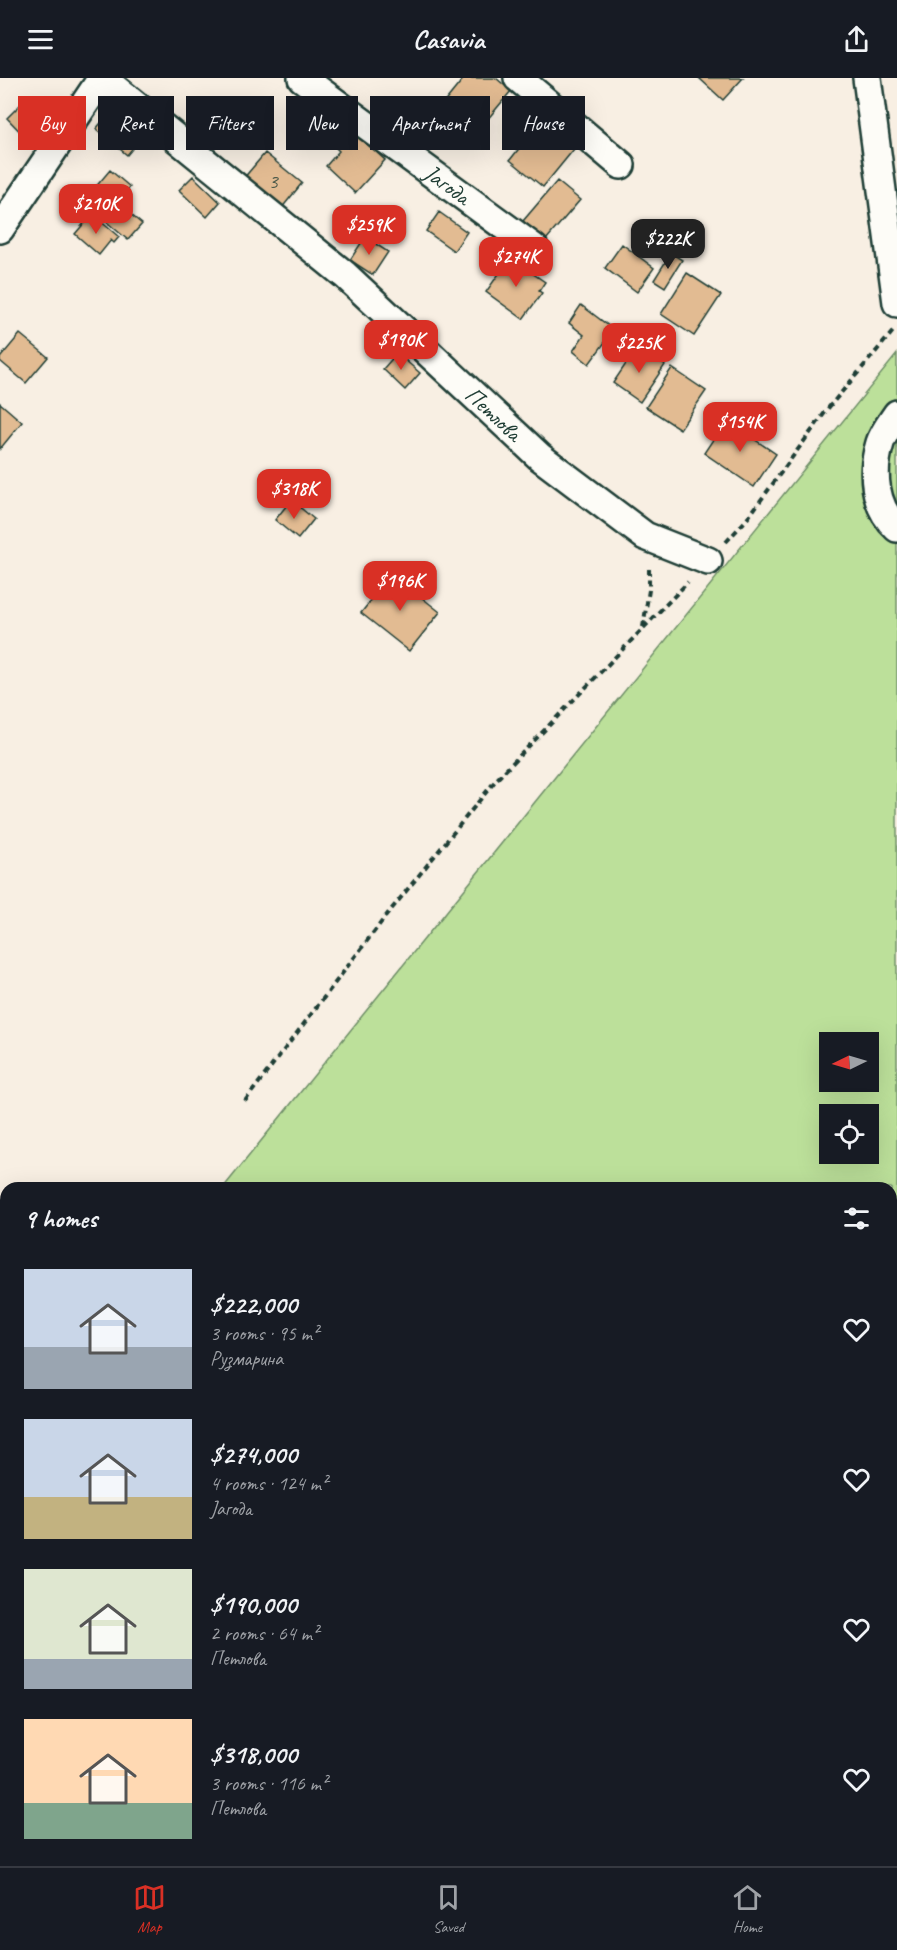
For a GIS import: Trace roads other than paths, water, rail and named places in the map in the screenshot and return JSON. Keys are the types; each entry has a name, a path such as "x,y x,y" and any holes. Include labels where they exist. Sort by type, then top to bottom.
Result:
{"street":[{"path":"0,229 102,78"},
{"name":"Петлова","path":"102,78 345,276 540,457 645,536 708,561"},
{"name":"Јагода","path":"302,78 534,249"},
{"path":"518,78 621,165"},
{"path":"867,78 897,303"},
{"path":"897,414 881,441 875,476 879,500 884,512 897,528"}]}
